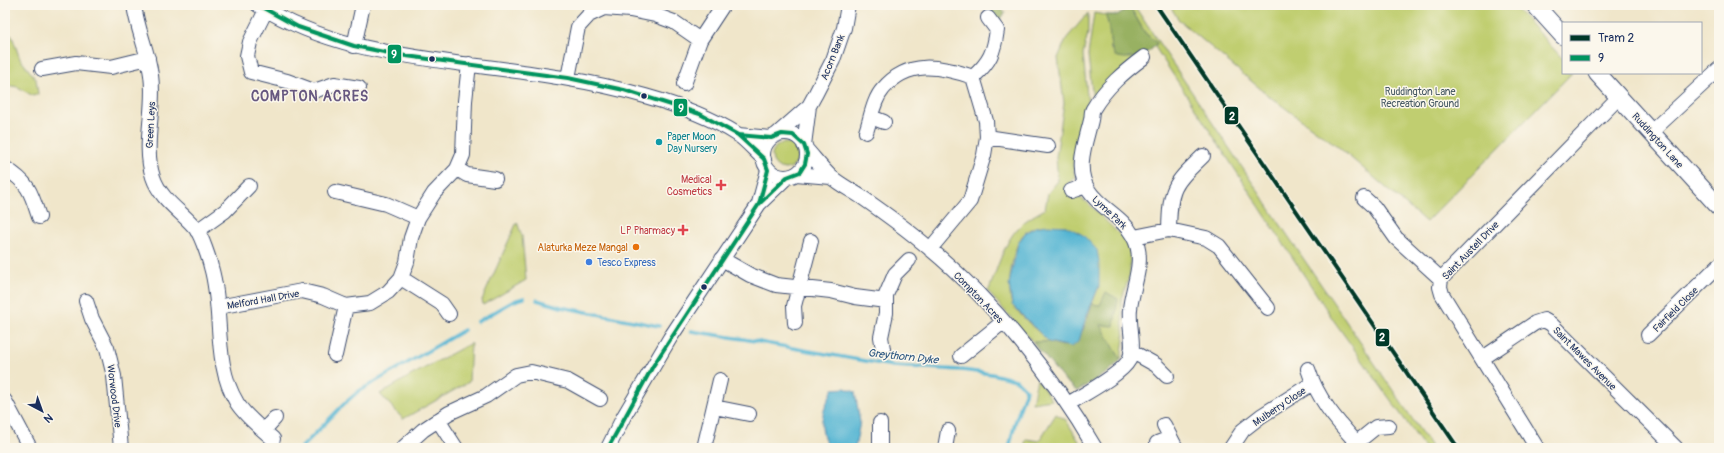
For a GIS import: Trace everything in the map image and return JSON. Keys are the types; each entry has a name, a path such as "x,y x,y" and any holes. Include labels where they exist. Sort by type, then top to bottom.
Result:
{"main road":[{"path":"1535,5 1562,35"},
{"name":"Ruddington Lane","path":"1598,74 1719,207"}],"street":[{"name":"Green Leys","path":"134,5 135,17 152,76 148,157 154,179 166,201 197,231 211,267 218,307 221,350 227,380 237,403 251,419 269,434 275,418"},
{"path":"354,46 363,5"},
{"path":"684,84 700,40 723,5"},
{"name":"Acorn Bank","path":"774,137 809,106 833,60 844,28 848,5"},
{"path":"359,88 334,84 314,90 287,81 251,72 247,56 250,42 262,7 298,27 354,46 399,55 568,78 624,90 667,103 700,114 738,135 778,176 792,176"},
{"path":"568,78 578,27 589,14 604,8 630,10 655,15 674,22 700,40"},
{"path":"973,77 983,68 991,56 996,42 997,30 988,18"},
{"name":"Lyme Park","path":"1068,404 1121,370 1129,360 1131,351 1129,310 1138,272 1138,251 1134,237 1091,194 1086,186 1082,156 1092,110 1106,90 1144,57"},
{"path":"42,69 76,63 111,66 148,58"},
{"path":"335,355 346,306 370,303 388,292 401,278 407,262 411,238 418,218 434,193 457,169 463,155 464,101 469,64"},
{"path":"866,132 882,89 903,72 926,67 951,70 973,77"},
{"path":"1651,132 1719,69"},
{"path":"930,249 970,201 984,155 987,138 986,121 973,77"},
{"name":"Saint Austell Drive","path":"1537,448 1492,377 1483,358 1442,294 1440,287 1441,280 1619,97"},
{"name":"Acorn Bank","path":"805,147 809,106"},
{"path":"871,117 884,122"},
{"path":"611,447 653,366 759,204 805,164 805,147 793,135 788,134 774,137 738,135"},
{"path":"759,204 766,164 765,148 774,137"},
{"path":"987,138 1048,146"},
{"name":"Compton Acres","path":"805,147 831,178 891,218 930,249 963,279 1003,322 1068,404 1095,448"},
{"path":"1169,230 1172,191 1180,178 1204,156"},
{"path":"5,168 19,177 28,188 33,212"},
{"path":"457,169 467,175 495,179"},
{"name":"Compton Acres","path":"792,176 831,178"},
{"path":"197,231 225,211 249,186"},
{"path":"1071,191 1086,186"},
{"path":"335,192 386,204 418,218"},
{"path":"1364,198 1374,207 1396,238 1441,280"},
{"path":"1134,237 1169,230 1206,238 1219,246 1268,308"},
{"path":"795,323 794,306 811,241"},
{"path":"722,259 750,275 776,285 831,290 855,297 886,301"},
{"path":"883,349 881,337 886,313 886,295 895,274 909,260"},
{"name":"Fairfield Close","path":"1648,335 1719,265"},
{"path":"401,278 442,304 449,314"},
{"name":"Melford Hall Drive","path":"218,307 302,291 324,296 346,306"},
{"name":"Worwood Drive","path":"88,302 92,319 107,348 114,376 121,448"},
{"name":"Saint Mawes Avenue","path":"1483,358 1535,323 1544,320 1551,324 1676,448"},
{"path":"961,356 1003,322"},
{"path":"1131,351 1156,366 1167,376"},
{"path":"1308,369 1313,383 1335,420 1353,445 1376,427 1389,426"},
{"path":"403,448 423,430 438,420 486,396 516,375 531,372 568,381 600,399"},
{"path":"704,448 720,380"},
{"name":"Mulberry Close","path":"1231,448 1243,430 1260,416 1313,383"},
{"path":"5,401 30,448"},
{"path":"714,407 749,414"},
{"path":"438,420 456,448"},
{"path":"880,423 880,448"},
{"path":"945,448 948,431"},
{"path":"1157,443 1170,437"}],"green space":[{"path":"986,5 1000,5 1005,13 999,22 990,18"},
{"path":"1129,5 1134,5 1432,448 1425,448 1334,321 1155,47 1157,43 1145,33"},
{"name":"Ruddington Lane Recreation Ground","path":"1169,5 1513,5 1562,58 1562,74 1571,74 1426,222 1336,145 1270,97 1179,20"},
{"path":"1130,7 1145,33 1157,43 1148,52 1138,57 1126,58 1115,56 1111,46 1105,15 1117,15"},
{"path":"1088,13 1088,33 1083,54 1088,105 1080,124 1075,146 1073,165 1075,177 1066,186 1071,198 1080,198 1088,203 1125,240 1130,254 1130,274 1121,302 1124,339 1121,360 1100,325 1100,305 1092,304 1099,286 1066,226 1039,226 1029,230 1020,239 1011,267 1010,297 1012,304 1049,342 1033,342 988,292 1001,258 1013,234 1028,219 1045,209 1048,193 1058,181 1056,157 1064,103 1058,58 1066,39"},
{"path":"1094,13 1105,15 1107,19 1111,50 1138,57 1093,101 1088,55"},
{"path":"5,30 12,36 20,59 36,79 38,94 33,96 18,87 5,85"},
{"path":"785,143 794,147 798,156 794,165 785,169 776,165 772,156 776,147"},
{"path":"517,222 522,236 526,280 483,305 482,300"},
{"path":"1106,292 1118,299 1114,326 1101,325 1121,360 1108,372 1077,391 1063,379 1033,342 1049,342 1063,346 1083,330 1092,304 1100,305"},
{"path":"471,343 469,382 403,419 380,394 410,376"},
{"path":"1037,379 1052,400 1032,403"},
{"path":"1056,414 1066,420 1083,448 1024,448 1026,439 1039,441"}],"water":[{"path":"1047,225 1066,226 1083,235 1097,250 1099,262 1099,286 1086,317 1079,341 1071,347 1049,342 1012,305 1009,284 1018,243 1025,233 1035,227"},
{"path":"845,388 855,392 860,422 855,448 828,448 823,432 822,418 833,389"}],"waterway":[{"path":"477,322 514,301 524,298"},
{"path":"537,300 561,307 659,326"},
{"path":"302,447 345,403 359,391 464,330"},
{"name":"Greythorn Dyke","path":"691,331 893,366 961,370 992,374 1016,380 1026,390 1015,423 1009,448"}],"tram line":[{"name":"2","path":"1156,5 1458,448"}],"transit line":[{"name":"9","path":"258,5 298,27 354,46 399,55 568,78 624,90 700,114 738,135 764,159 768,170 759,204"},
{"name":"9","path":"608,448 653,366 759,204 787,177 800,172 805,164 807,154 804,145 793,135 782,134 771,138 738,135"}],"place":[{"name":"Paper Moon Day Nursery","path":"659,142"},
{"name":"Medical Cosmetics","path":"721,185"},
{"name":"LP Pharmacy","path":"683,230"},
{"name":"Alaturka Meze Mangal","path":"636,247"},
{"name":"Tesco Express","path":"589,262"}],"district":[{"name":"COMPTON ACRES","path":"310,96"}]}
